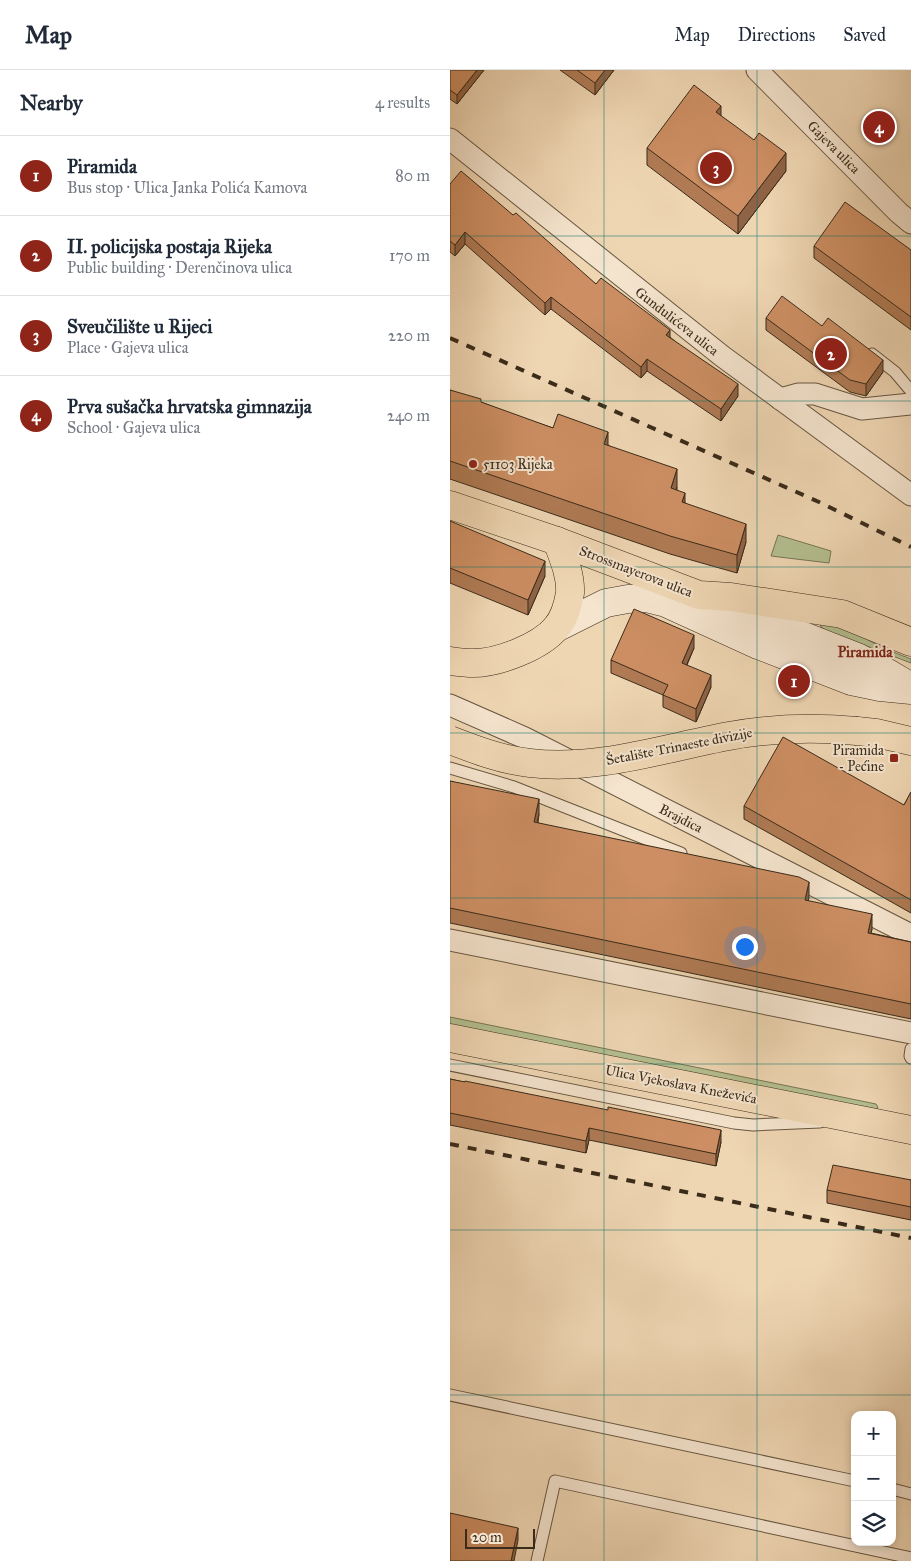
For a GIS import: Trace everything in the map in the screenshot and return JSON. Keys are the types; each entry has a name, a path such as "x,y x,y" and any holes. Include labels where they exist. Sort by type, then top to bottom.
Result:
{"main road":[{"name":"Strossmayerova ulica","path":"450,505 557,541 699,595 723,596 842,614 911,642"},
{"path":"556,628 566,610 570,592 568,573 557,541"},
{"path":"699,595 857,657 886,672 911,689"},
{"path":"450,661 474,663 505,658 535,645 556,628 606,603 646,598 666,603 758,645 851,680 880,687 911,689"},
{"name":"Šetalište Trinaeste divizije","path":"450,740 504,758 531,763 567,764 599,762 730,736 798,727 857,731 911,741"},
{"name":"Ulica Vjekoslava Kneževića","path":"450,1038 911,1130"}],"street":[{"name":"Gajeva ulica","path":"757,70 911,223"},
{"name":"Gundulićeva ulica","path":"450,139 693,333 911,494"},
{"path":"780,399 798,394 815,394 862,409 911,404"},
{"name":"Brajdica","path":"450,705 525,738 911,935"},
{"path":"450,940 911,1033"}],"lane":[{"path":"865,349 895,372 911,391"},
{"path":"450,768 514,787 681,853"},
{"path":"911,1049 911,1058"},
{"path":"450,1065 734,1123 753,1125 860,1120"},
{"path":"450,1395 851,1480"},
{"path":"537,1561 555,1481 911,1558"},
{"path":"896,1491 911,1494"}],"green space":[{"path":"778,535 831,551 829,563 771,556"},
{"path":"820,624 836,626 850,631 911,659 911,663 827,631"},
{"path":"450,1017 876,1104 878,1107 874,1110 450,1025"}],"building":[{"path":"450,70 477,70 457,95 450,90"},
{"path":"577,70 605,70 595,83"},
{"path":"694,85 721,106 716,112 754,140 759,133 786,153 738,216 647,148"},
{"path":"461,171 513,215 516,213 596,284 601,278 670,330 666,335 738,384 721,409 647,359 641,367 551,297 545,303 465,232 455,245 450,241 450,184"},
{"path":"845,202 911,250 911,317 814,246"},
{"path":"782,296 822,326 828,318 883,360 866,384 850,380 766,318"},
{"path":"450,390 481,399 481,402 553,428 558,414 608,432 604,444 677,469 671,488 685,493 682,502 746,524 737,555 670,536 450,461"},
{"path":"450,521 545,561 528,600 450,568"},
{"path":"634,609 694,635 682,663 711,675 696,709 663,695 668,685 611,660"},
{"path":"783,737 904,805 911,792 911,900 744,806"},
{"path":"450,781 539,799 534,822 799,877 809,882 805,900 872,914 868,933 911,942 911,1004 450,908"},
{"path":"450,1079 608,1110 608,1107 721,1130 716,1154 589,1128 586,1141 450,1113"},
{"path":"833,1165 911,1180 911,1207 827,1190"},
{"path":"450,1513 518,1528 511,1561 450,1561"}],"railway":[{"path":"450,338 819,502 911,547"},
{"path":"450,1144 911,1238"}],"place":[{"name":"Prva sušačka hrvatska gimnazija","path":"879,127"},
{"name":"Sveučilište u Rijeci","path":"716,168"},
{"name":"II. policijska postaja Rijeka","path":"831,354"},
{"name":"51103 Rijeka","path":"473,464"},
{"name":"Piramida","path":"794,681"},
{"name":"Piramida - Pećine","path":"894,758"}],"district":[{"name":"Piramida","path":"865,652"}]}
